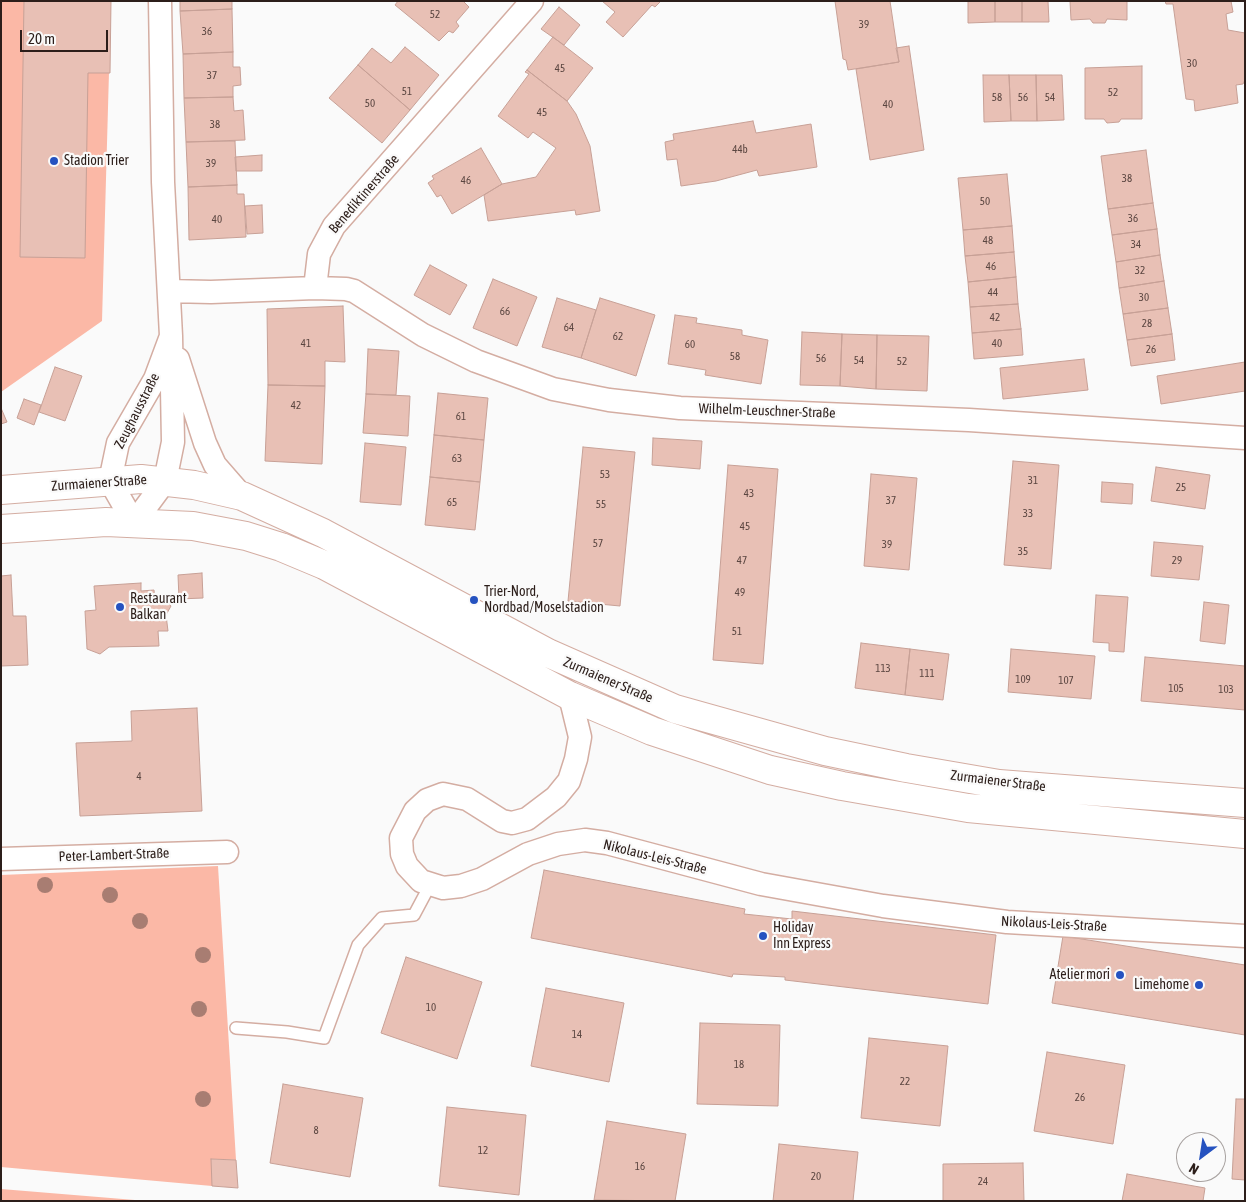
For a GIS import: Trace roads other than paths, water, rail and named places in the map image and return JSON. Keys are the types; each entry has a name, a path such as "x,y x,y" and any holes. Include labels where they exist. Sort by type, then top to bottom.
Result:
{"main road":[{"name":"Zurmaiener Straße","path":"1,490 141,479 165,481 242,496 323,533 548,654 675,709 825,752 999,784 1245,803"},
{"name":"Zurmaiener Straße","path":"1,529 106,522 192,526 246,536 281,547 324,565 570,696 652,731 770,770 842,786 968,808 1245,834"}],"street":[{"name":"Zeughausstraße","path":"134,523 165,481 173,442 172,336 162,182 160,1"},
{"name":"Benediktinerstraße","path":"315,288 319,254 334,226 532,1"},
{"path":"169,291 211,292 315,288"},
{"name":"Wilhelm-Leuschner-Straße","path":"315,288 354,291 424,335 505,373 553,389 609,400 680,408 969,420 1245,438"},
{"name":"Zeughausstraße","path":"110,481 118,443 154,379 172,336"},
{"name":"Zeughausstraße","path":"172,336 205,443 215,465 242,496"},
{"path":"110,481 134,523"},
{"path":"430,885 413,874 402,854 401,838 415,811 427,800 443,794 467,799 502,821 512,823 527,819 542,809 556,797 568,781 576,760 580,737 570,696"},
{"name":"Nikolaus-Leis-Straße","path":"430,885 443,888 462,886 482,879 528,854 558,844 585,840 607,843 761,884 883,906 1007,922 1245,936"},
{"name":"Peter-Lambert-Straße","path":"1,859 228,852"}],"lane":[{"path":"236,1028 287,1032 324,1038 358,945 382,918 414,915 430,885"}],"place":[{"name":"Stadion Trier","path":"54,161"},
{"name":"Trier-Nord, Nordbad/Moselstadion","path":"474,600"},
{"name":"Restaurant Balkan","path":"120,607"},
{"name":"Holiday Inn Express","path":"763,936"},
{"name":"Atelier mori","path":"1120,975"},
{"name":"Limehome","path":"1199,985"}]}
